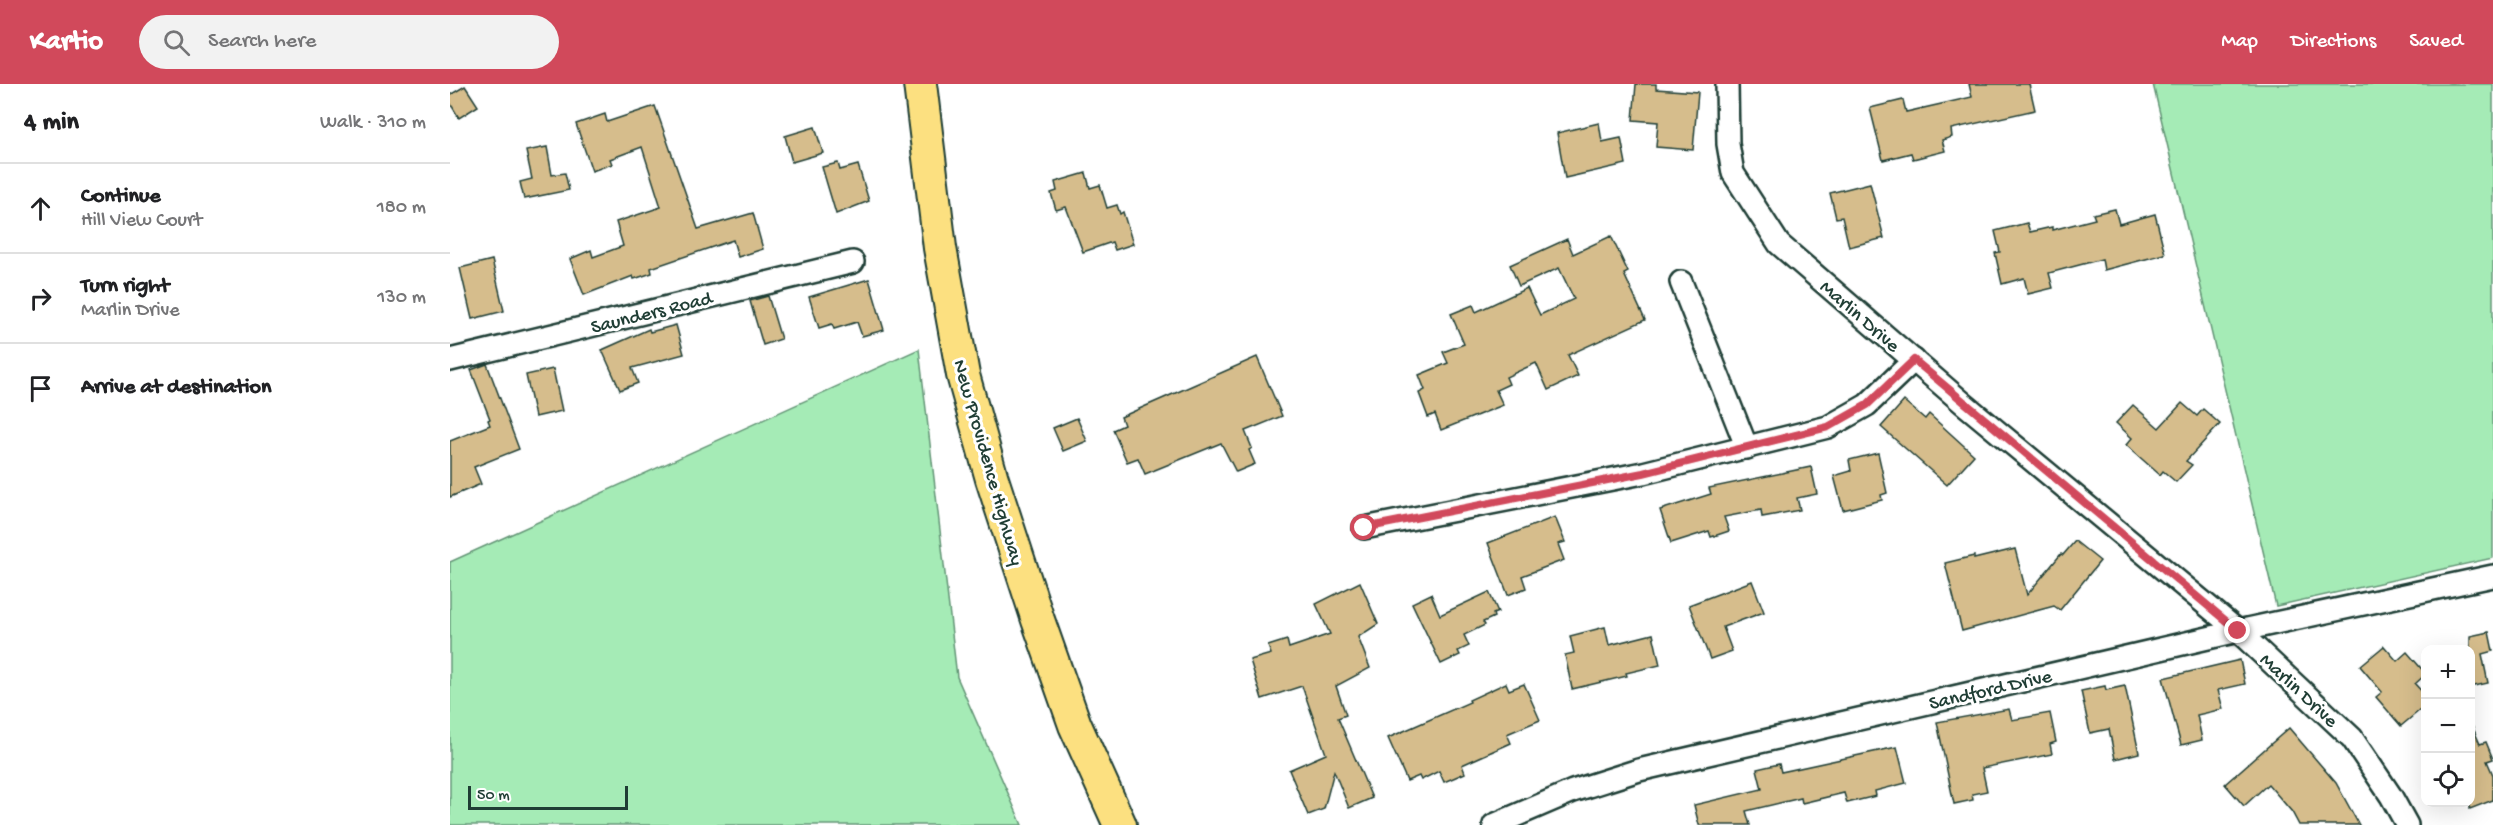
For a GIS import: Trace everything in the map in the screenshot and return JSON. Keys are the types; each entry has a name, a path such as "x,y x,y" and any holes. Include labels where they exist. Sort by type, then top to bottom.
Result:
{"highway":[{"name":"New Providence Highway","path":"920,84 940,248 963,375 992,479 1038,620 1075,725 1120,825"}],"street":[{"name":"Marlin Drive","path":"1728,84 1728,144 1733,173 1779,244 2238,631 2352,738 2391,796 2407,825"},
{"name":"Saunders Road","path":"450,360 853,262"},
{"path":"1681,282 1746,448"},
{"path":"1364,528 1643,473 1828,427 1867,405 1914,360"},
{"name":"Sandford Drive","path":"1494,825 1573,791 1639,770 2238,631 2493,576"}],"green space":[{"path":"2153,84 2493,84 2493,558 2276,606"},
{"path":"919,349 957,677 1022,825 450,825 450,562"}],"building":[{"path":"1636,84 1656,84 1656,89 1698,92 1693,150 1656,147 1658,122 1633,120"},
{"path":"1969,84 2029,84 2035,110 1951,129 1952,137 1942,140 1945,151 1913,159 1911,153 1883,160 1870,108 1903,100 1906,112 1972,97"},
{"path":"465,86 478,106 459,118 450,103 450,95"},
{"path":"655,106 698,229 753,213 763,249 738,257 733,240 651,268 652,273 634,279 633,276 584,295 570,259 591,250 593,257 623,246 616,222 661,207 642,147 610,159 612,164 592,171 576,124 605,114 607,122"},
{"path":"1599,123 1602,142 1621,138 1626,164 1565,178 1557,133"},
{"path":"815,127 823,153 792,162 785,136"},
{"path":"547,147 552,175 565,173 569,190 524,199 520,182 532,179 526,151"},
{"path":"838,163 840,170 858,165 869,201 836,214 822,167"},
{"path":"1086,173 1090,188 1100,185 1107,208 1117,205 1120,214 1123,212 1133,244 1115,250 1112,242 1083,252 1066,207 1056,210 1051,193 1057,191 1055,182"},
{"path":"1870,183 1884,238 1849,247 1842,217 1836,218 1830,193"},
{"path":"2115,209 2119,224 2155,214 2165,254 2104,270 2102,259 2049,273 2053,288 2028,294 2024,278 2002,284 1995,253 2000,252 1995,231 2027,223 2030,232 2052,227 2052,230 2095,219 2093,214"},
{"path":"1611,236 1628,272 1624,274 1645,320 1568,355 1578,376 1548,390 1536,363 1506,377 1509,384 1496,390 1503,405 1441,430 1435,414 1428,417 1419,393 1425,390 1419,375 1448,363 1443,352 1464,344 1451,314 1473,305 1476,312 1527,288 1540,315 1574,299 1559,268 1519,286 1510,265 1567,239 1573,254"},
{"path":"492,260 504,311 472,319 460,268"},
{"path":"869,279 884,330 862,336 857,322 834,329 832,324 819,328 809,297"},
{"path":"768,296 781,339 763,345 750,301"},
{"path":"676,325 684,354 632,368 638,383 620,390 602,350 649,329 650,332"},
{"path":"1257,357 1282,416 1245,431 1255,464 1236,472 1221,443 1145,474 1138,458 1127,462 1113,430 1124,425 1121,417"},
{"path":"487,364 519,449 474,467 481,484 450,497 450,441 490,425 488,420 490,419 471,370"},
{"path":"553,369 562,411 535,417 526,375"},
{"path":"1904,401 1925,419 1929,414 1974,455 1947,485 1881,427"},
{"path":"2182,403 2197,416 2203,409 2220,424 2186,461 2192,465 2176,482 2163,471 2160,475 2126,445 2132,438 2116,423 2133,405 2159,428"},
{"path":"1077,418 1087,441 1063,451 1053,428"},
{"path":"1878,453 1887,493 1881,495 1882,500 1843,510 1834,476 1851,471 1849,460"},
{"path":"1811,467 1817,494 1797,498 1800,510 1762,517 1761,510 1724,517 1729,531 1711,537 1709,531 1671,543 1660,510 1711,494 1709,488"},
{"path":"1555,517 1565,542 1558,544 1564,560 1522,576 1526,588 1508,595 1488,543"},
{"path":"2075,541 2100,561 2060,610 2054,606 1962,631 1945,563 2015,549 2027,595 2061,554 2063,555"},
{"path":"1752,581 1764,612 1723,627 1732,651 1710,659 1689,605"},
{"path":"1360,582 1378,624 1358,637 1370,668 1336,686 1346,715 1338,718 1372,798 1349,808 1334,771 1324,809 1308,815 1289,770 1326,754 1302,686 1262,699 1250,660 1271,654 1268,646 1287,640 1289,648 1330,634 1316,604"},
{"path":"1489,592 1498,612 1493,614 1494,617 1483,622 1485,625 1464,635 1469,646 1458,651 1460,655 1441,664 1412,603 1431,594 1440,615"},
{"path":"1605,627 1609,645 1653,634 1660,665 1626,673 1627,676 1572,689 1565,655 1574,653 1570,636"},
{"path":"2489,632 2493,651 2482,654 2488,683 2475,686 2475,645 2470,645 2470,636"},
{"path":"2384,646 2397,661 2407,652 2421,668 2421,679 2415,684 2421,691 2421,709 2401,726 2376,697 2382,692 2360,666"},
{"path":"2240,660 2245,684 2218,690 2223,709 2197,715 2202,740 2181,745 2163,678"},
{"path":"1506,683 1509,690 1524,684 1540,720 1507,734 1511,743 1462,765 1465,773 1444,782 1439,771 1421,780 1419,776 1407,781 1388,738 1470,702 1469,700"},
{"path":"2105,686 2106,690 2125,686 2139,753 2115,759 2109,729 2090,733 2081,691"},
{"path":"2009,709 2012,720 2050,713 2056,742 2050,744 2052,754 1982,768 1987,791 1972,794 1973,800 1954,804 1937,722"},
{"path":"2289,728 2336,783 2359,825 2299,825 2292,812 2268,784 2244,806 2225,784"},
{"path":"2475,732 2480,744 2486,742 2493,759 2487,761 2493,775 2493,800 2470,809 2470,807 2475,807"},
{"path":"1897,747 1906,783 1875,791 1876,796 1847,803 1844,793 1802,803 1801,798 1746,811 1750,825 1699,825 1694,805 1762,789 1757,769 1779,764 1781,772"}],"route":[{"path":"1364,528 1643,473 1828,427 1867,405 1914,360 2238,631"}]}
